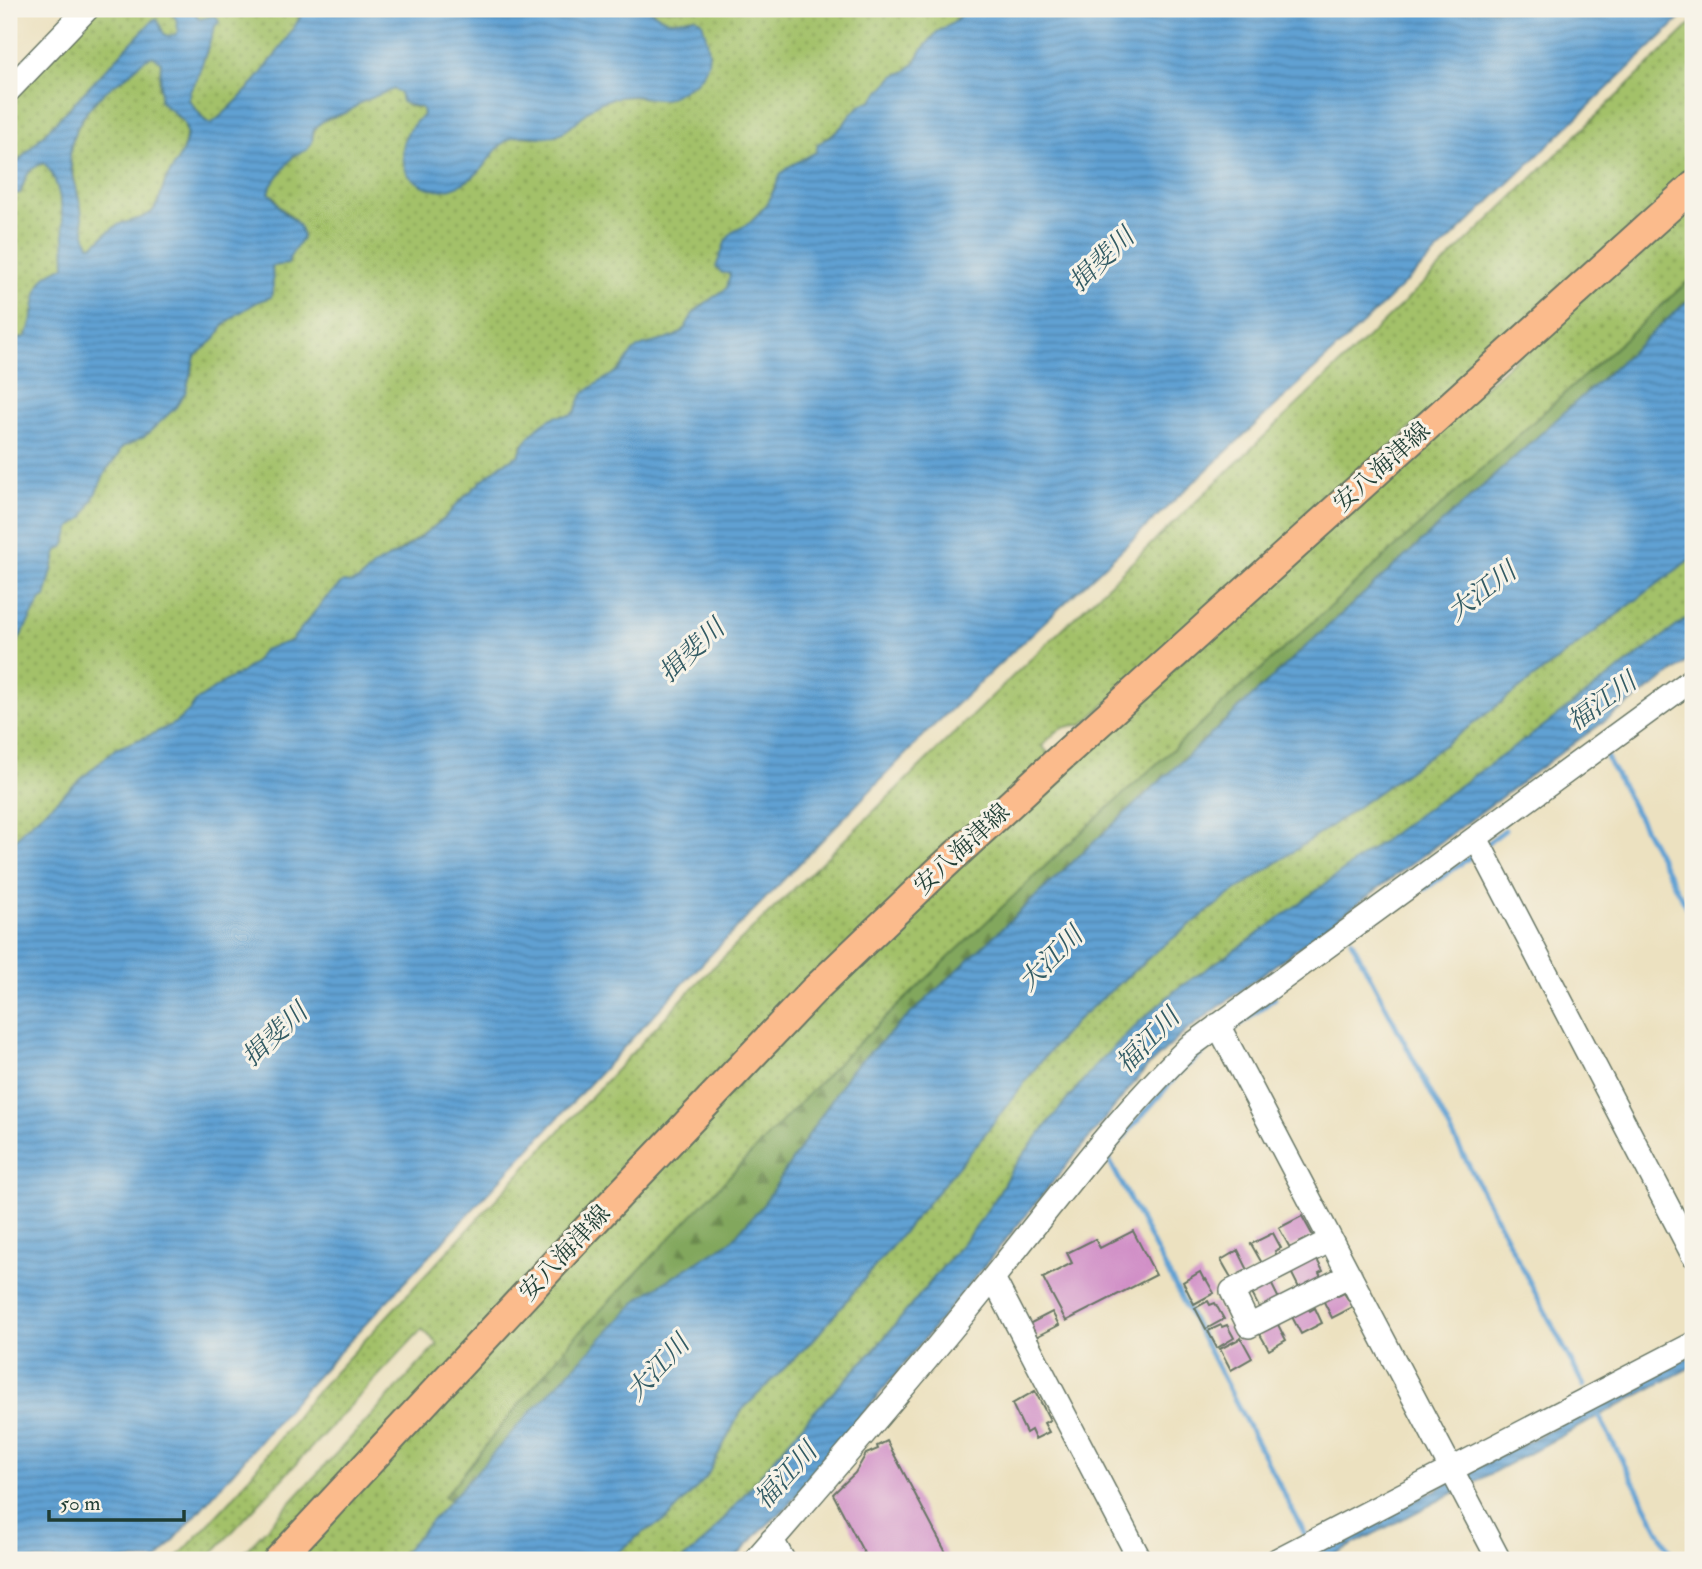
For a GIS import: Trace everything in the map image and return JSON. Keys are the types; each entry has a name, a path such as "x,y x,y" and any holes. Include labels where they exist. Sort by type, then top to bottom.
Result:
{"main road":[{"name":"安八海津線","path":"278,1560 814,990 1066,753 1693,186"}],"street":[{"path":"9,90 87,9"},
{"path":"755,1560 777,1550 1131,1108 1189,1047 1693,679"},
{"path":"1476,838 1693,1255"},
{"path":"1218,1025 1499,1560"},
{"path":"1331,1240 1231,1291 1250,1326 1350,1275"},
{"path":"993,1278 1140,1560"},
{"path":"1277,1560 1457,1478 1693,1344"}],"green space":[{"path":"97,9 172,9 178,31 175,36 164,34 154,19 9,171 9,101"},
{"path":"195,9 305,9 264,71 211,124 189,100 215,26 199,18"},
{"path":"649,9 967,9 953,23 937,32 914,64 894,76 872,100 861,105 836,132 825,138 817,152 789,167 774,188 768,203 745,227 734,231 717,267 731,273 727,288 696,310 684,330 666,340 637,350 621,368 588,391 575,412 568,416 562,415 522,444 519,455 487,476 444,519 359,580 343,582 326,598 291,641 263,650 255,662 196,701 175,723 115,749 23,830 9,849 9,740 16,706 9,669 14,649 41,599 45,597 57,551 64,546 71,527 84,517 107,469 121,448 144,437 176,407 192,371 195,356 215,339 223,326 259,301 271,297 272,266 288,264 290,256 303,237 294,219 269,193 280,171 312,142 316,128 324,121 394,89 408,106 422,108 423,115 404,140 438,190 462,183 477,174 497,148 510,138 563,132 572,127 590,108 605,100 631,96 649,98 695,17 671,20 661,18"},
{"path":"1693,22 1693,173 1082,725 1064,728 1051,737 1042,746 1050,755 265,1560 237,1560 438,1344 422,1329 206,1560 175,1560 232,1499 310,1399 697,983"},
{"path":"154,55 161,62 159,88 176,116 184,123 186,133 181,155 165,181 153,211 106,233 94,245 88,245 70,158 71,143 88,110 110,86 127,76 144,58"},
{"path":"44,163 51,172 60,197 65,266 47,275 41,283 25,337 9,342 9,198 21,193 26,177 33,167"},
{"path":"1693,198 1693,277 1074,839 845,1056 575,1337 444,1497 451,1500 402,1555 373,1560 288,1560 821,997 947,874"},
{"path":"1693,277 1693,296 1338,617 851,1070 763,1205 731,1241 641,1297 451,1500 444,1497 575,1337 845,1056 1074,839"},
{"path":"1693,557 1693,614 1254,937 1177,989 1139,1022 1096,1065 1057,1112 1012,1169 975,1228 875,1349 812,1414 706,1540 682,1560 609,1560 643,1532 666,1520 706,1478 741,1411 816,1337 1076,1021 1159,949 1228,896 1469,727"}],"water":[{"path":"172,9 195,9 200,19 214,16 219,22 215,26 197,79 190,91 189,100 205,121 211,124 238,100 263,71 305,9 649,9 666,19 695,17 702,22 709,53 703,74 697,81 669,98 630,96 610,99 594,106 561,133 548,137 511,138 498,148 473,177 445,190 426,187 407,173 403,157 404,141 414,123 423,115 422,108 402,102 400,93 394,89 320,123 313,131 312,142 307,150 294,155 271,186 269,193 280,208 296,222 303,237 288,264 272,266 271,297 259,301 223,326 215,339 195,356 186,391 176,407 144,437 121,448 107,469 84,517 71,527 64,546 57,551 45,597 41,599 11,654 9,664 9,342 25,337 41,283 47,275 65,266 60,197 51,172 44,163 34,168 28,174 20,193 9,198 9,171 154,19 157,19 164,34 175,35 178,31 177,21","holes":["153,56 161,62 160,101 184,123 187,130 181,154 151,213 120,224 94,245 89,245 71,167 70,155 75,132 88,110 105,92 148,58"]},
{"name":"揖斐川","path":"967,9 1690,9 1351,335 928,731 694,972 304,1390 157,1560 9,1560 9,849 23,830 115,749 175,723 196,701 255,662 263,650 291,641 326,598 343,582 359,580 375,565 403,550 444,519 487,476 519,455 537,428 554,417 575,412 585,392 620,369 635,350 682,332 694,313 727,288 730,273 722,273 716,267 726,240 734,231 755,218 768,203 781,174 788,167 816,152 818,144 836,132 861,105 872,100 894,76 914,64 937,32 953,23"},
{"name":"大江川","path":"1693,296 1693,557 1469,727 1228,896 1159,949 1076,1021 816,1337 741,1411 706,1478 666,1520 643,1532 609,1560 396,1560 526,1417 641,1297 731,1241 763,1205 851,1070 1338,617"},
{"name":"福江川","path":"1693,614 1693,658 1186,1031 1147,1067 786,1508 759,1532 734,1560 682,1560 706,1540 812,1414 875,1349 975,1228 1012,1169 1057,1112 1096,1065 1139,1022 1177,989 1254,937"},
{"path":"1693,1355 1693,1366 1467,1486 1323,1560 1302,1560"}],"building":[{"path":"1302,1216 1313,1236 1290,1248 1279,1228"},
{"path":"1133,1231 1156,1275 1066,1321 1043,1278 1072,1263 1067,1253 1095,1239 1100,1248"},
{"path":"1273,1233 1281,1248 1275,1251 1277,1257 1263,1265 1251,1244"},
{"path":"1238,1250 1249,1272 1233,1281 1221,1260"},
{"path":"1315,1256 1323,1271 1319,1273 1322,1279 1300,1290 1290,1270"},
{"path":"1200,1272 1214,1293 1194,1304 1183,1282"},
{"path":"1269,1279 1280,1301 1261,1311 1250,1290"},
{"path":"1335,1291 1338,1296 1344,1293 1353,1307 1332,1318 1322,1298"},
{"path":"1208,1301 1210,1305 1215,1303 1224,1319 1206,1329 1195,1308"},
{"path":"1306,1305 1310,1311 1315,1308 1322,1323 1301,1334 1290,1313"},
{"path":"1052,1312 1059,1325 1034,1338 1027,1325"},
{"path":"1276,1321 1286,1340 1269,1350 1258,1331"},
{"path":"1227,1325 1234,1338 1217,1348 1208,1331"},
{"path":"1241,1338 1252,1358 1231,1370 1220,1349"},
{"path":"1035,1391 1050,1420 1044,1423 1049,1432 1035,1439 1031,1430 1026,1433 1012,1404"},
{"path":"887,1441 950,1560 860,1560 866,1557 833,1494 855,1473 866,1454"}],"waterway":[{"path":"1606,756 1693,920"},
{"path":"1485,845 1505,830"},
{"path":"1425,889 1476,853"},
{"path":"1351,940 1584,1386"},
{"path":"1230,1032 1275,998"},
{"path":"1219,1039 1179,1073 1107,1156 1305,1534"},
{"path":"1599,1416 1674,1560"}]}
